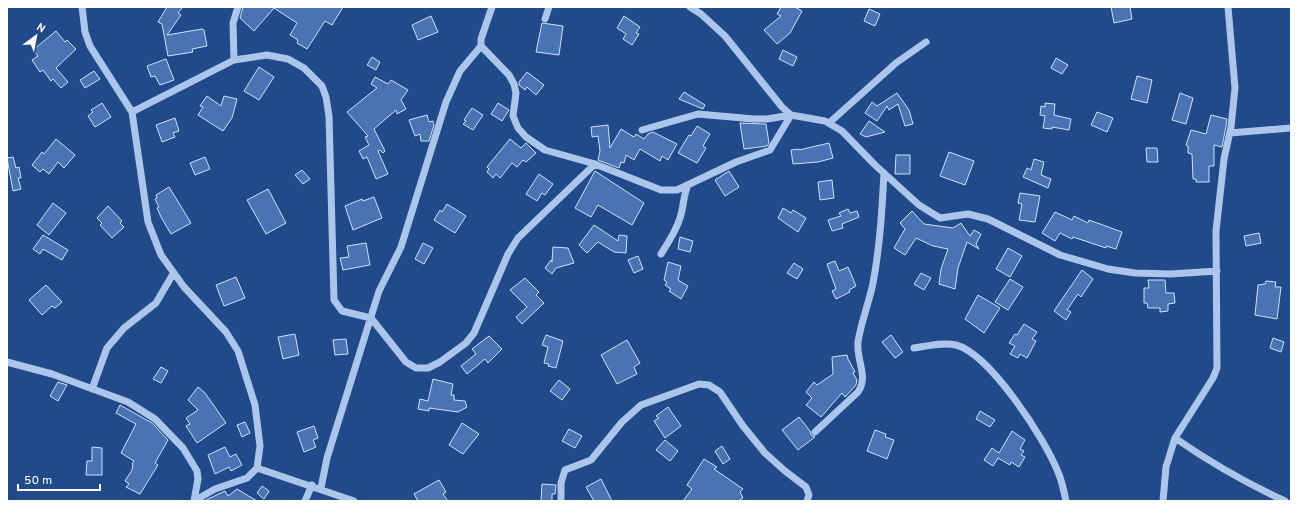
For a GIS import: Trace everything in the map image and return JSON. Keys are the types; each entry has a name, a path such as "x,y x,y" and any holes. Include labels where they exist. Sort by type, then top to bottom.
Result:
{"street":[{"path":"82,7 85,32 90,46 132,112 148,222 161,256 174,274 226,332 238,351 255,405 260,446 257,468 247,478 215,489 194,501"},
{"path":"234,60 233,23 238,7"},
{"path":"321,488 327,458 379,291 401,247 446,102 460,71 480,46 492,7"},
{"path":"545,19 549,7"},
{"path":"690,7 702,14 725,36 776,102 791,115"},
{"path":"1163,501 1166,467 1175,438 1213,378 1217,368 1216,231 1224,159 1230,133 1235,88 1228,7"},
{"path":"829,123 896,63 926,42"},
{"path":"480,46 509,75 514,84 516,93 513,116 518,128 526,138 545,150 595,164 661,190 677,190 736,162 770,150 791,115"},
{"path":"132,112 234,60 267,55 288,59 304,68 322,86 326,96 329,116 334,300 336,305 342,311 371,318 406,362 416,368 428,368 440,362 466,343 474,333 508,254 518,238 595,164"},
{"path":"642,130 698,114 754,119 791,115 829,123 842,130 884,173 919,205 934,215 947,218 968,214 988,219 1060,254 1086,264 1108,270 1135,273 1171,274 1217,271"},
{"path":"1230,133 1291,128"},
{"path":"815,432 858,392 862,386 863,379 858,357 858,346 873,284 880,234 884,173"},
{"path":"661,254 678,226 684,194 688,184"},
{"path":"92,389 107,348 124,328 156,303 163,294 174,274"},
{"path":"914,348 940,344 955,345 966,350 985,365 1010,394 1044,442 1058,471 1066,501"},
{"path":"7,362 52,374 128,402 155,419 183,448 197,471 198,479 194,501"},
{"path":"561,501 561,483 565,470 569,467 586,464 591,460 622,422 636,409 684,390 705,384 712,386 720,392 743,426 765,453 785,472 806,488 809,495 807,501"},
{"path":"1175,438 1224,471 1250,485 1286,501"},
{"path":"257,468 321,488 354,501"},
{"path":"305,501 312,485"}],"building":[{"path":"167,7 183,7 178,13 181,15 167,35 202,29 204,30 207,46 192,49 193,52 168,56 162,24 158,22"},
{"path":"243,7 343,7 332,25 325,21 307,49 297,43 298,40 290,35 297,23 274,8 254,31 240,18"},
{"path":"781,7 795,7 802,11 790,33 777,44 764,30 781,16 777,14"},
{"path":"1111,7 1130,7 1132,19 1114,23"},
{"path":"869,9 880,14 875,26 864,21"},
{"path":"431,16 438,32 418,40 412,25"},
{"path":"624,16 640,27 636,33 639,34 632,45 623,39 626,34 617,28"},
{"path":"542,23 563,26 559,55 536,52"},
{"path":"56,31 65,42 67,40 76,49 56,68 68,82 61,88 53,79 51,81 43,70 40,72 32,60 38,56 33,50"},
{"path":"783,50 797,57 793,66 779,59"},
{"path":"372,57 380,62 376,70 367,65"},
{"path":"1056,58 1068,65 1062,74 1051,68"},
{"path":"166,59 174,80 160,85 155,76 151,77 147,66"},
{"path":"259,67 274,77 259,100 244,91"},
{"path":"94,71 100,79 85,88 80,80"},
{"path":"527,72 544,85 536,95 527,87 525,90 519,85 519,82"},
{"path":"1137,76 1152,80 1147,103 1131,99"},
{"path":"375,77 388,84 391,80 408,90 401,100 406,109 397,114 396,110 374,129 385,151 383,153 380,150 378,151 388,174 376,179 367,157 363,159 359,151 369,145 365,137 368,136 347,112 377,88 371,84"},
{"path":"684,92 705,105 703,109 679,99"},
{"path":"897,93 909,110 913,124 905,126 898,104 889,110 887,106 877,121 865,113 872,102 877,106"},
{"path":"1180,93 1193,98 1186,124 1172,120"},
{"path":"207,96 221,106 224,96 237,99 232,118 223,131 198,115 203,107 200,106"},
{"path":"102,103 111,117 95,127 88,116 93,112 91,110"},
{"path":"498,103 509,110 502,121 491,114"},
{"path":"1045,103 1055,104 1054,115 1071,119 1069,130 1052,127 1052,129 1043,128 1045,116 1040,115 1041,106 1045,107"},
{"path":"472,108 483,115 473,130 463,124"},
{"path":"1097,112 1113,118 1107,132 1091,125"},
{"path":"427,115 429,122 433,121 434,125 429,141 421,141 420,134 415,136 409,120"},
{"path":"1211,115 1227,119 1222,147 1214,145 1214,166 1209,166 1209,182 1196,182 1196,179 1193,179 1192,154 1188,153 1188,146 1186,145 1191,130 1206,134"},
{"path":"175,118 179,131 173,133 175,137 162,142 156,125"},
{"path":"869,121 885,132 866,137 860,134"},
{"path":"740,123 766,124 769,143 767,146 744,149"},
{"path":"608,125 610,148 621,129 634,137 636,134 644,139 648,134 653,132 677,144 668,160 662,156 660,161 640,149 634,160 626,155 624,163 621,162 619,168 598,160 600,151 598,136 592,137 591,127"},
{"path":"697,126 710,134 703,146 706,148 697,163 678,153 689,135 691,136"},
{"path":"56,139 75,155 64,168 58,162 49,174 43,169 40,172 32,165 42,152 44,154"},
{"path":"510,139 521,148 526,143 536,153 526,162 523,160 517,167 512,163 500,178 496,174 493,178 487,172 489,169 487,167"},
{"path":"829,143 833,158 818,162 793,164 791,150 799,150"},
{"path":"1146,148 1157,148 1158,162 1147,162"},
{"path":"949,152 974,161 965,185 940,176"},
{"path":"896,155 910,155 910,174 895,174"},
{"path":"13,157 16,168 19,167 21,178 18,178 21,189 13,191 7,158"},
{"path":"205,157 210,169 195,175 190,163"},
{"path":"1034,159 1044,162 1041,175 1051,179 1048,188 1023,177 1027,168 1031,170"},
{"path":"302,170 310,179 303,184 295,175"},
{"path":"595,171 644,203 632,225 598,205 591,217 575,208"},
{"path":"729,171 739,187 725,196 715,180"},
{"path":"539,174 553,184 545,195 542,193 537,201 526,194"},
{"path":"832,180 834,198 820,200 818,182"},
{"path":"169,187 191,223 171,234 161,217 157,208 159,207 155,199 157,198 156,195"},
{"path":"268,189 286,223 266,234 247,200"},
{"path":"1020,193 1040,196 1035,222 1019,220 1022,204 1018,203"},
{"path":"374,197 382,218 353,230 345,206 362,199 363,201"},
{"path":"53,203 66,213 49,235 37,225"},
{"path":"447,204 466,216 455,233 434,220 440,210 442,212"},
{"path":"108,206 122,221 120,223 124,227 112,238 100,225 102,223 97,218"},
{"path":"783,208 791,213 793,210 806,218 798,232 778,218"},
{"path":"848,209 850,213 857,211 859,217 842,224 843,228 832,231 828,220 841,216 839,213"},
{"path":"912,211 924,224 953,228 961,223 970,236 974,230 981,234 976,244 979,249 967,242 958,268 955,289 939,284 941,269 948,249 933,246 916,238 905,255 894,248 905,229 900,223"},
{"path":"1055,212 1072,220 1074,216 1088,223 1089,220 1122,232 1116,249 1106,246 1106,248 1073,237 1072,239 1060,233 1055,241 1042,233"},
{"path":"594,225 618,241 619,235 627,236 626,253 614,252 598,242 587,253 579,245"},
{"path":"1259,233 1261,243 1246,246 1244,236"},
{"path":"43,235 68,250 62,260 43,249 40,254 33,249"},
{"path":"680,237 693,241 690,252 678,249"},
{"path":"366,243 370,265 343,270 340,258 349,257 347,246"},
{"path":"423,243 433,248 424,264 415,259"},
{"path":"553,247 568,248 574,263 556,268 552,274 545,268 551,260 552,262"},
{"path":"1008,248 1022,256 1010,277 996,269"},
{"path":"638,256 643,269 634,273 628,260"},
{"path":"835,261 839,271 848,267 856,286 849,290 850,292 836,299 832,291 836,289 827,264"},
{"path":"668,262 681,266 678,280 688,286 681,299 669,291 671,289 665,285 667,282 664,280"},
{"path":"794,263 803,269 797,279 787,273"},
{"path":"1082,270 1093,279 1081,297 1078,294 1067,310 1071,312 1066,320 1054,311"},
{"path":"921,273 931,278 924,290 914,284"},
{"path":"236,277 245,298 224,306 216,285"},
{"path":"525,278 539,292 536,295 544,303 522,324 516,317 527,307 510,290"},
{"path":"1010,279 1023,287 1008,310 995,302"},
{"path":"1148,280 1165,280 1166,293 1174,293 1175,303 1168,304 1168,311 1160,312 1160,308 1148,308 1147,303 1144,303 1144,288 1149,288"},
{"path":"1266,281 1276,282 1275,287 1281,287 1277,319 1255,315 1258,285 1265,284"},
{"path":"46,285 62,302 55,308 52,306 42,315 29,300"},
{"path":"978,295 1000,308 984,333 965,319"},
{"path":"1024,324 1037,332 1032,339 1036,341 1027,358 1020,354 1018,358 1010,354 1015,346 1009,343 1015,334 1017,335"},
{"path":"295,334 299,355 283,359 278,337"},
{"path":"546,335 563,341 556,368 548,366 549,364 544,363 548,347 542,345"},
{"path":"891,335 903,352 895,358 882,342"},
{"path":"489,336 502,349 488,363 485,359 467,374 461,366 476,354 472,349"},
{"path":"1273,338 1284,342 1281,352 1270,348"},
{"path":"346,339 348,354 335,355 333,340"},
{"path":"627,340 640,363 634,367 637,374 617,384 601,355"},
{"path":"847,355 855,372 853,373 857,380 856,385 845,397 842,393 821,417 806,405 812,398 806,392 814,382 817,385 833,374 832,357"},
{"path":"161,367 168,371 161,383 153,379"},
{"path":"433,379 453,384 451,395 454,395 454,400 465,401 467,407 458,412 429,408 429,411 418,409 420,399 428,401"},
{"path":"559,380 570,389 562,400 550,391"},
{"path":"58,382 67,385 58,401 50,396"},
{"path":"198,387 205,393 226,423 197,443 186,426 190,424 186,418 198,410 188,400"},
{"path":"120,405 152,423 168,440 155,463 158,465 140,494 126,487 129,484 125,481 132,470 132,464 134,461 121,453 136,424 116,413"},
{"path":"668,407 681,426 665,438 654,421 659,418 656,416"},
{"path":"980,411 995,420 990,427 976,419"},
{"path":"799,417 810,431 811,435 815,437 798,450 782,430"},
{"path":"245,422 250,433 242,437 237,425"},
{"path":"462,423 479,434 463,454 449,445"},
{"path":"314,426 318,438 313,440 316,447 304,452 297,432"},
{"path":"569,429 582,436 575,448 562,441"},
{"path":"875,430 886,434 885,437 894,440 887,459 867,451"},
{"path":"1012,431 1025,440 1020,449 1024,451 1021,455 1025,457 1019,467 1011,462 1010,465 998,458 993,466 984,460 992,448 999,453"},
{"path":"665,440 678,451 670,461 656,450"},
{"path":"722,446 730,459 723,464 715,451"},
{"path":"92,447 102,448 102,475 86,475 87,461 92,461"},
{"path":"225,447 230,457 236,454 242,465 231,471 229,467 215,474 208,455"},
{"path":"704,459 717,467 714,469 743,489 740,492 743,498 738,501 683,501 692,489 687,485"},
{"path":"601,479 612,501 594,501 586,487"},
{"path":"439,480 446,492 443,494 448,501 418,501 414,494"},
{"path":"542,484 556,485 555,494 552,494 552,501 541,501"},
{"path":"262,486 269,491 264,499 257,493"},
{"path":"237,489 257,501 204,501 225,491 228,496"}]}
